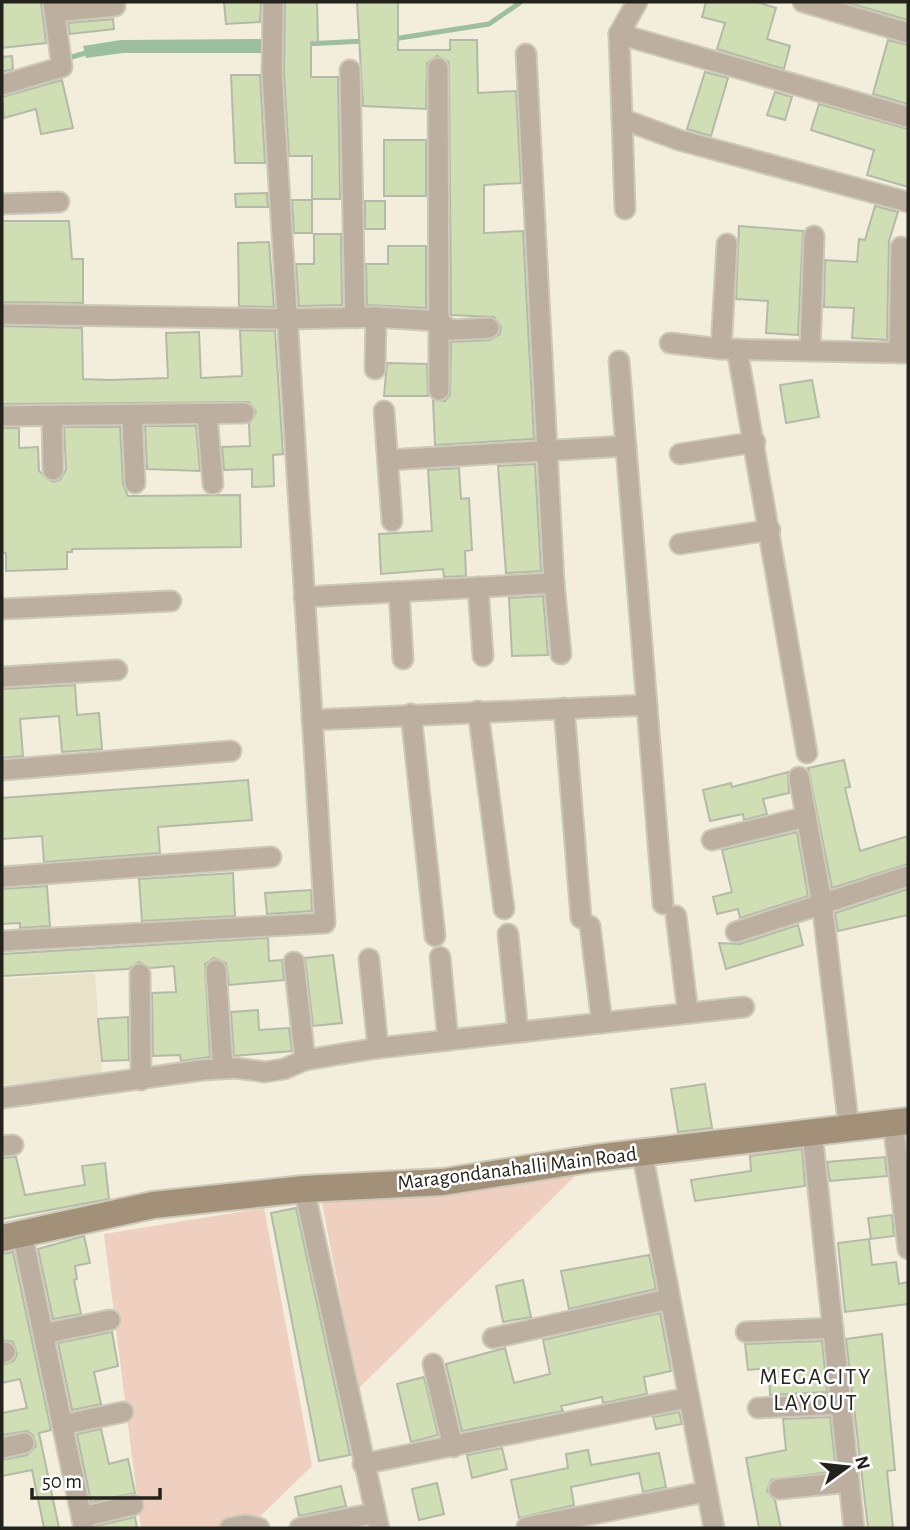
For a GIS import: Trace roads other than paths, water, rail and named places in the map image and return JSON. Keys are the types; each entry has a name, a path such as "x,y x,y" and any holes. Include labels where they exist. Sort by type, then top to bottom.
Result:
{"street":[{"path":"2,941 325,923 272,73 273,2"},
{"path":"625,209 619,34 637,2"},
{"path":"803,2 908,33"},
{"path":"2,85 62,68 54,7 115,6"},
{"path":"619,34 908,117"},
{"path":"526,54 554,583 561,654"},
{"path":"438,68 439,390"},
{"path":"350,71 355,318"},
{"path":"622,119 679,140 908,202"},
{"path":"2,204 60,202"},
{"path":"810,351 814,236"},
{"path":"727,244 729,349 755,442 807,753"},
{"path":"670,343 729,349 904,353 901,247"},
{"path":"2,314 287,319 376,317 439,321 450,330 489,328"},
{"path":"375,369 376,317"},
{"path":"619,361 647,705 669,910 688,1013"},
{"path":"384,411 392,521"},
{"path":"2,416 132,417 244,413"},
{"path":"207,415 213,484"},
{"path":"52,416 53,470"},
{"path":"132,417 135,483"},
{"path":"680,454 755,442"},
{"path":"388,460 626,446"},
{"path":"680,544 770,530"},
{"path":"304,597 554,583"},
{"path":"478,587 483,656"},
{"path":"399,592 403,659"},
{"path":"2,609 171,601"},
{"path":"2,677 117,670"},
{"path":"312,720 647,705"},
{"path":"564,708 586,922 602,1023"},
{"path":"478,711 503,909"},
{"path":"411,714 435,936"},
{"path":"2,770 231,751"},
{"path":"799,777 822,902 849,1129"},
{"path":"712,840 806,817"},
{"path":"2,877 271,858"},
{"path":"736,932 908,876"},
{"path":"508,934 518,1032"},
{"path":"440,957 448,1040"},
{"path":"369,959 378,1048"},
{"path":"294,962 305,1060"},
{"path":"216,971 223,1068"},
{"path":"140,974 141,1080"},
{"path":"2,1098 223,1068 265,1072 284,1069 305,1060 378,1048 744,1007"},
{"path":"901,1122 908,1249"},
{"name":"Maragondanahalli Main Road","path":"12,1236 153,1205 304,1189 443,1182 642,1152 901,1122"},
{"path":"812,1132 854,1528"},
{"path":"642,1152 714,1528"},
{"path":"300,1528 377,1521 304,1189"},
{"path":"12,1236 43,1334 83,1522 133,1505"},
{"path":"493,1338 669,1299"},
{"path":"43,1334 110,1320"},
{"path":"747,1332 833,1328"},
{"path":"433,1364 453,1447"},
{"path":"363,1464 687,1398"},
{"path":"758,1408 841,1404"},
{"path":"62,1425 123,1412"},
{"path":"2,1448 24,1443"},
{"path":"779,1489 849,1482"},
{"path":"527,1527 705,1492"},
{"path":"230,1528 245,1525 259,1528"}],"waterway":[{"path":"393,39 489,24 521,2"},
{"path":"305,44 365,41"},
{"path":"65,59 89,52"}],"district":[{"name":"MEGACITY LAYOUT","path":"816,1389"}]}
